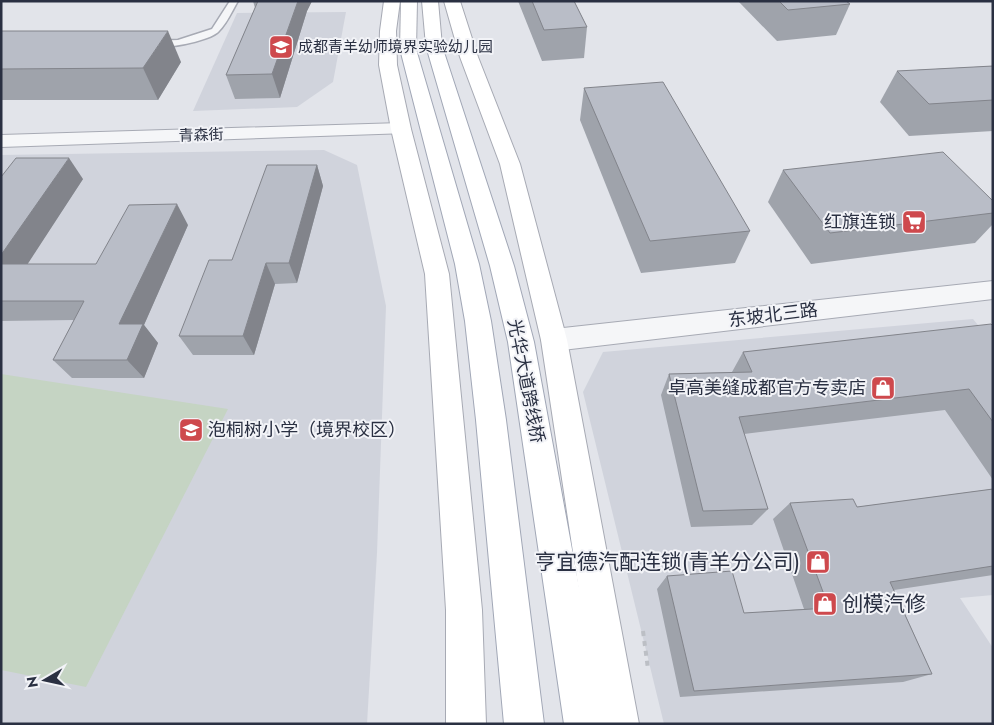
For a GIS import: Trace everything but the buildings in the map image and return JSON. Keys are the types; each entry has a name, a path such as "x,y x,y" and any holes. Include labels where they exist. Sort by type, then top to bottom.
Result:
{"main road":[{"path":"392,1 388,31 388,65 437,274 464,610 466,724"},
{"path":"409,1 421,48"},
{"path":"421,48 430,1"},
{"path":"452,1 469,57 510,164 554,340 619,724"},
{"name":"光华大道跨线桥","path":"421,48 478,321 491,420 524,724"},
{"name":"光华大道跨线桥","path":"421,48 502,266 521,342 584,724"}],"street":[{"name":"青森街","path":"1,141 402,129"},
{"name":"东坡北三路","path":"554,340 993,290"}],"lane":[{"path":"140,44 179,43 216,31 234,1"}],"shaded area":[{"name":"成都青羊幼师境界实验幼儿园","path":"346,12 333,82 297,107 193,111 237,13"},
{"name":"泡桐树小学（境界校区）","path":"324,150 357,165 386,306 377,553 367,724 1,724 1,155"},
{"path":"973,319 993,343 993,595 960,598 993,648 993,724 664,724 583,392 603,352"}],"green space":[{"path":"1,374 228,409 86,687 1,670"}],"place":[{"name":"成都青羊幼师境界实验幼儿园","path":"281,47"},
{"name":"红旗连锁","path":"914,222"},
{"name":"卓高美缝成都官方专卖店","path":"883,388"},
{"name":"泡桐树小学（境界校区）","path":"191,430"},
{"name":"亨宜德汽配连锁(青羊分公司)","path":"818,562"},
{"name":"创模汽修","path":"825,604"}]}
